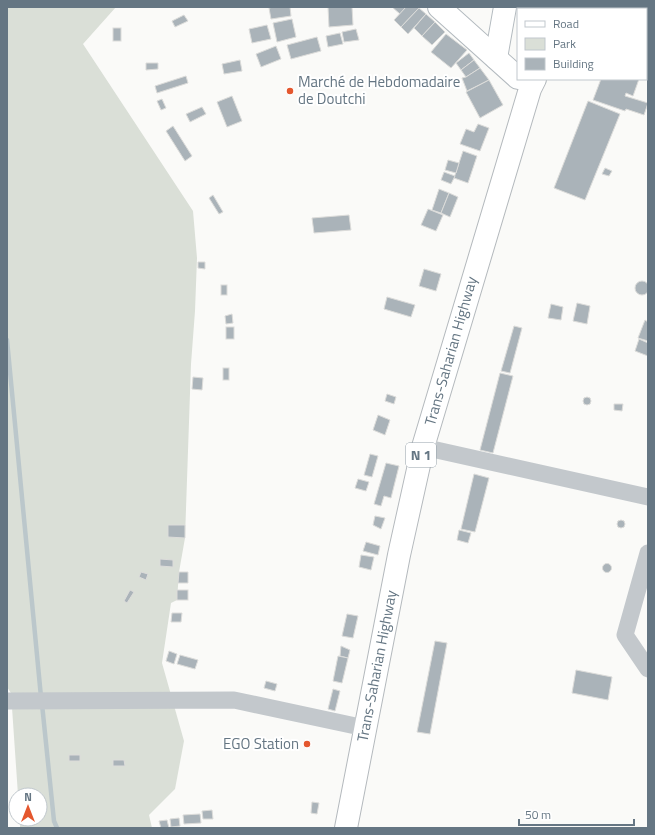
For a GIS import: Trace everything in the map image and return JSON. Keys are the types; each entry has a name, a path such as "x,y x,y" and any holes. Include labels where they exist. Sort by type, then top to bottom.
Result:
{"main road":[{"path":"439,7 496,58 517,74"},
{"path":"496,58 505,7"},
{"name":"Trans-Saharian Highway","path":"346,828 399,555 423,447 526,81"}],"street":[{"path":"423,447 648,497"},
{"path":"647,564 625,635 648,670"},
{"path":"7,701 234,700 365,728"}],"green space":[{"path":"7,7 116,7 83,44 193,211 197,258 191,364 185,538 179,572 177,600 171,603 162,663 184,741 175,789 149,815 152,828 20,828 48,827 48,787 17,787 11,693 7,687"}],"building":[{"path":"290,7 291,16 271,19 269,8"},
{"path":"328,7 352,7 353,25 329,27"},
{"path":"392,7 406,7 400,14"},
{"path":"406,7 419,8 401,27 394,20"},
{"path":"419,8 426,14 408,34 401,27"},
{"path":"426,14 435,22 422,36 414,28"},
{"path":"184,15 188,21 175,27 172,21"},
{"path":"292,19 296,37 277,42 273,23"},
{"path":"435,22 445,32 432,45 422,36"},
{"path":"267,25 271,39 252,43 249,29"},
{"path":"113,28 121,28 121,41 113,41"},
{"path":"356,29 359,40 344,42 342,32"},
{"path":"340,33 343,44 328,47 326,36"},
{"path":"446,34 467,50 451,68 431,52"},
{"path":"317,37 321,51 291,59 287,45"},
{"path":"276,46 281,59 261,67 256,54"},
{"path":"647,46 648,46 647,69"},
{"path":"469,53 474,60 461,70 456,63"},
{"path":"240,60 242,71 224,74 222,64"},
{"path":"474,60 480,68 466,77 461,70"},
{"path":"146,63 158,63 158,69 146,70"},
{"path":"480,68 489,80 467,91 462,78"},
{"path":"186,76 188,83 157,93 155,86"},
{"path":"489,80 503,105 480,118 466,92"},
{"path":"601,80 639,80 633,96 626,93 625,96 648,103 644,115 626,109 625,111 593,100"},
{"path":"232,96 242,121 227,127 217,102"},
{"path":"162,99 166,108 161,110 157,101"},
{"path":"588,101 620,114 585,200 554,188"},
{"path":"202,107 206,114 190,122 186,114"},
{"path":"478,124 489,128 480,151 460,144 466,129 474,132"},
{"path":"173,126 192,156 185,161 166,131"},
{"path":"463,151 477,156 468,183 454,178"},
{"path":"448,160 459,163 456,173 445,170"},
{"path":"605,168 612,171 609,176 602,174"},
{"path":"444,172 455,176 451,184 441,180"},
{"path":"439,189 449,193 441,213 432,210"},
{"path":"449,193 458,197 450,217 441,213"},
{"path":"213,195 223,212 219,214 209,198"},
{"path":"428,209 443,215 436,231 421,225"},
{"path":"349,215 351,230 314,233 312,218"},
{"path":"198,262 205,262 205,269 198,268"},
{"path":"424,269 441,274 436,291 419,286"},
{"path":"642,281 647,283 649,288 647,293 642,295 637,293 635,288 637,283"},
{"path":"221,285 227,285 227,295 221,295"},
{"path":"387,297 415,305 411,317 384,309"},
{"path":"577,303 590,306 587,324 573,321"},
{"path":"551,304 563,307 561,320 548,318"},
{"path":"232,314 233,323 226,324 225,316"},
{"path":"645,320 648,322 648,341 638,338"},
{"path":"514,326 522,328 510,373 501,371"},
{"path":"226,327 234,327 234,339 226,339"},
{"path":"639,339 648,343 648,356 635,351"},
{"path":"223,368 229,368 229,380 223,380"},
{"path":"500,373 513,376 493,453 480,450"},
{"path":"193,377 203,378 202,390 192,389"},
{"path":"387,394 396,397 394,404 385,401"},
{"path":"587,397 590,398 590,404 587,405 584,404 583,401 584,398"},
{"path":"614,404 623,404 622,411 614,410"},
{"path":"378,415 390,420 385,435 373,430"},
{"path":"370,454 378,456 372,477 364,475"},
{"path":"386,463 399,466 391,498 384,496 381,506 374,504"},
{"path":"474,474 489,478 475,532 461,529"},
{"path":"358,479 369,482 366,491 355,488"},
{"path":"375,516 385,518 381,529 373,525"},
{"path":"621,520 624,521 624,527 621,528 618,527 617,524 618,521"},
{"path":"168,525 185,525 185,538 168,537"},
{"path":"459,530 471,533 468,543 457,540"},
{"path":"366,542 380,546 378,555 363,551"},
{"path":"361,555 374,557 371,570 359,567"},
{"path":"160,559 173,560 173,567 160,566"},
{"path":"607,563 612,568 607,573 602,568"},
{"path":"141,572 148,574 146,580 139,577"},
{"path":"179,572 188,572 188,583 178,583"},
{"path":"130,590 134,592 127,603 124,601"},
{"path":"177,590 188,590 188,600 177,600"},
{"path":"172,613 182,613 181,622 171,622"},
{"path":"347,614 358,616 353,638 342,636"},
{"path":"435,641 447,643 430,734 417,732"},
{"path":"341,646 350,650 348,658 340,656"},
{"path":"169,651 177,654 174,664 166,661"},
{"path":"180,655 198,660 195,669 177,664"},
{"path":"338,656 348,658 342,683 333,681"},
{"path":"576,670 612,677 608,700 572,693"},
{"path":"266,681 277,684 275,691 264,688"},
{"path":"333,689 340,691 335,711 328,709"},
{"path":"69,755 80,755 80,761 69,761"},
{"path":"113,760 124,760 125,766 113,766"},
{"path":"312,802 319,803 317,814 311,813"},
{"path":"212,810 213,819 203,819 202,811"},
{"path":"200,814 201,823 184,824 183,815"},
{"path":"179,818 180,826 171,827 170,819"},
{"path":"167,820 169,828 161,828 159,821"}],"waterway":[{"path":"7,340 41,697"},
{"path":"42,704 54,821 57,828"}],"place":[{"name":"Marché de Hebdomadaire de Doutchi","path":"290,91"},
{"name":"EGO Station","path":"307,744"}]}
